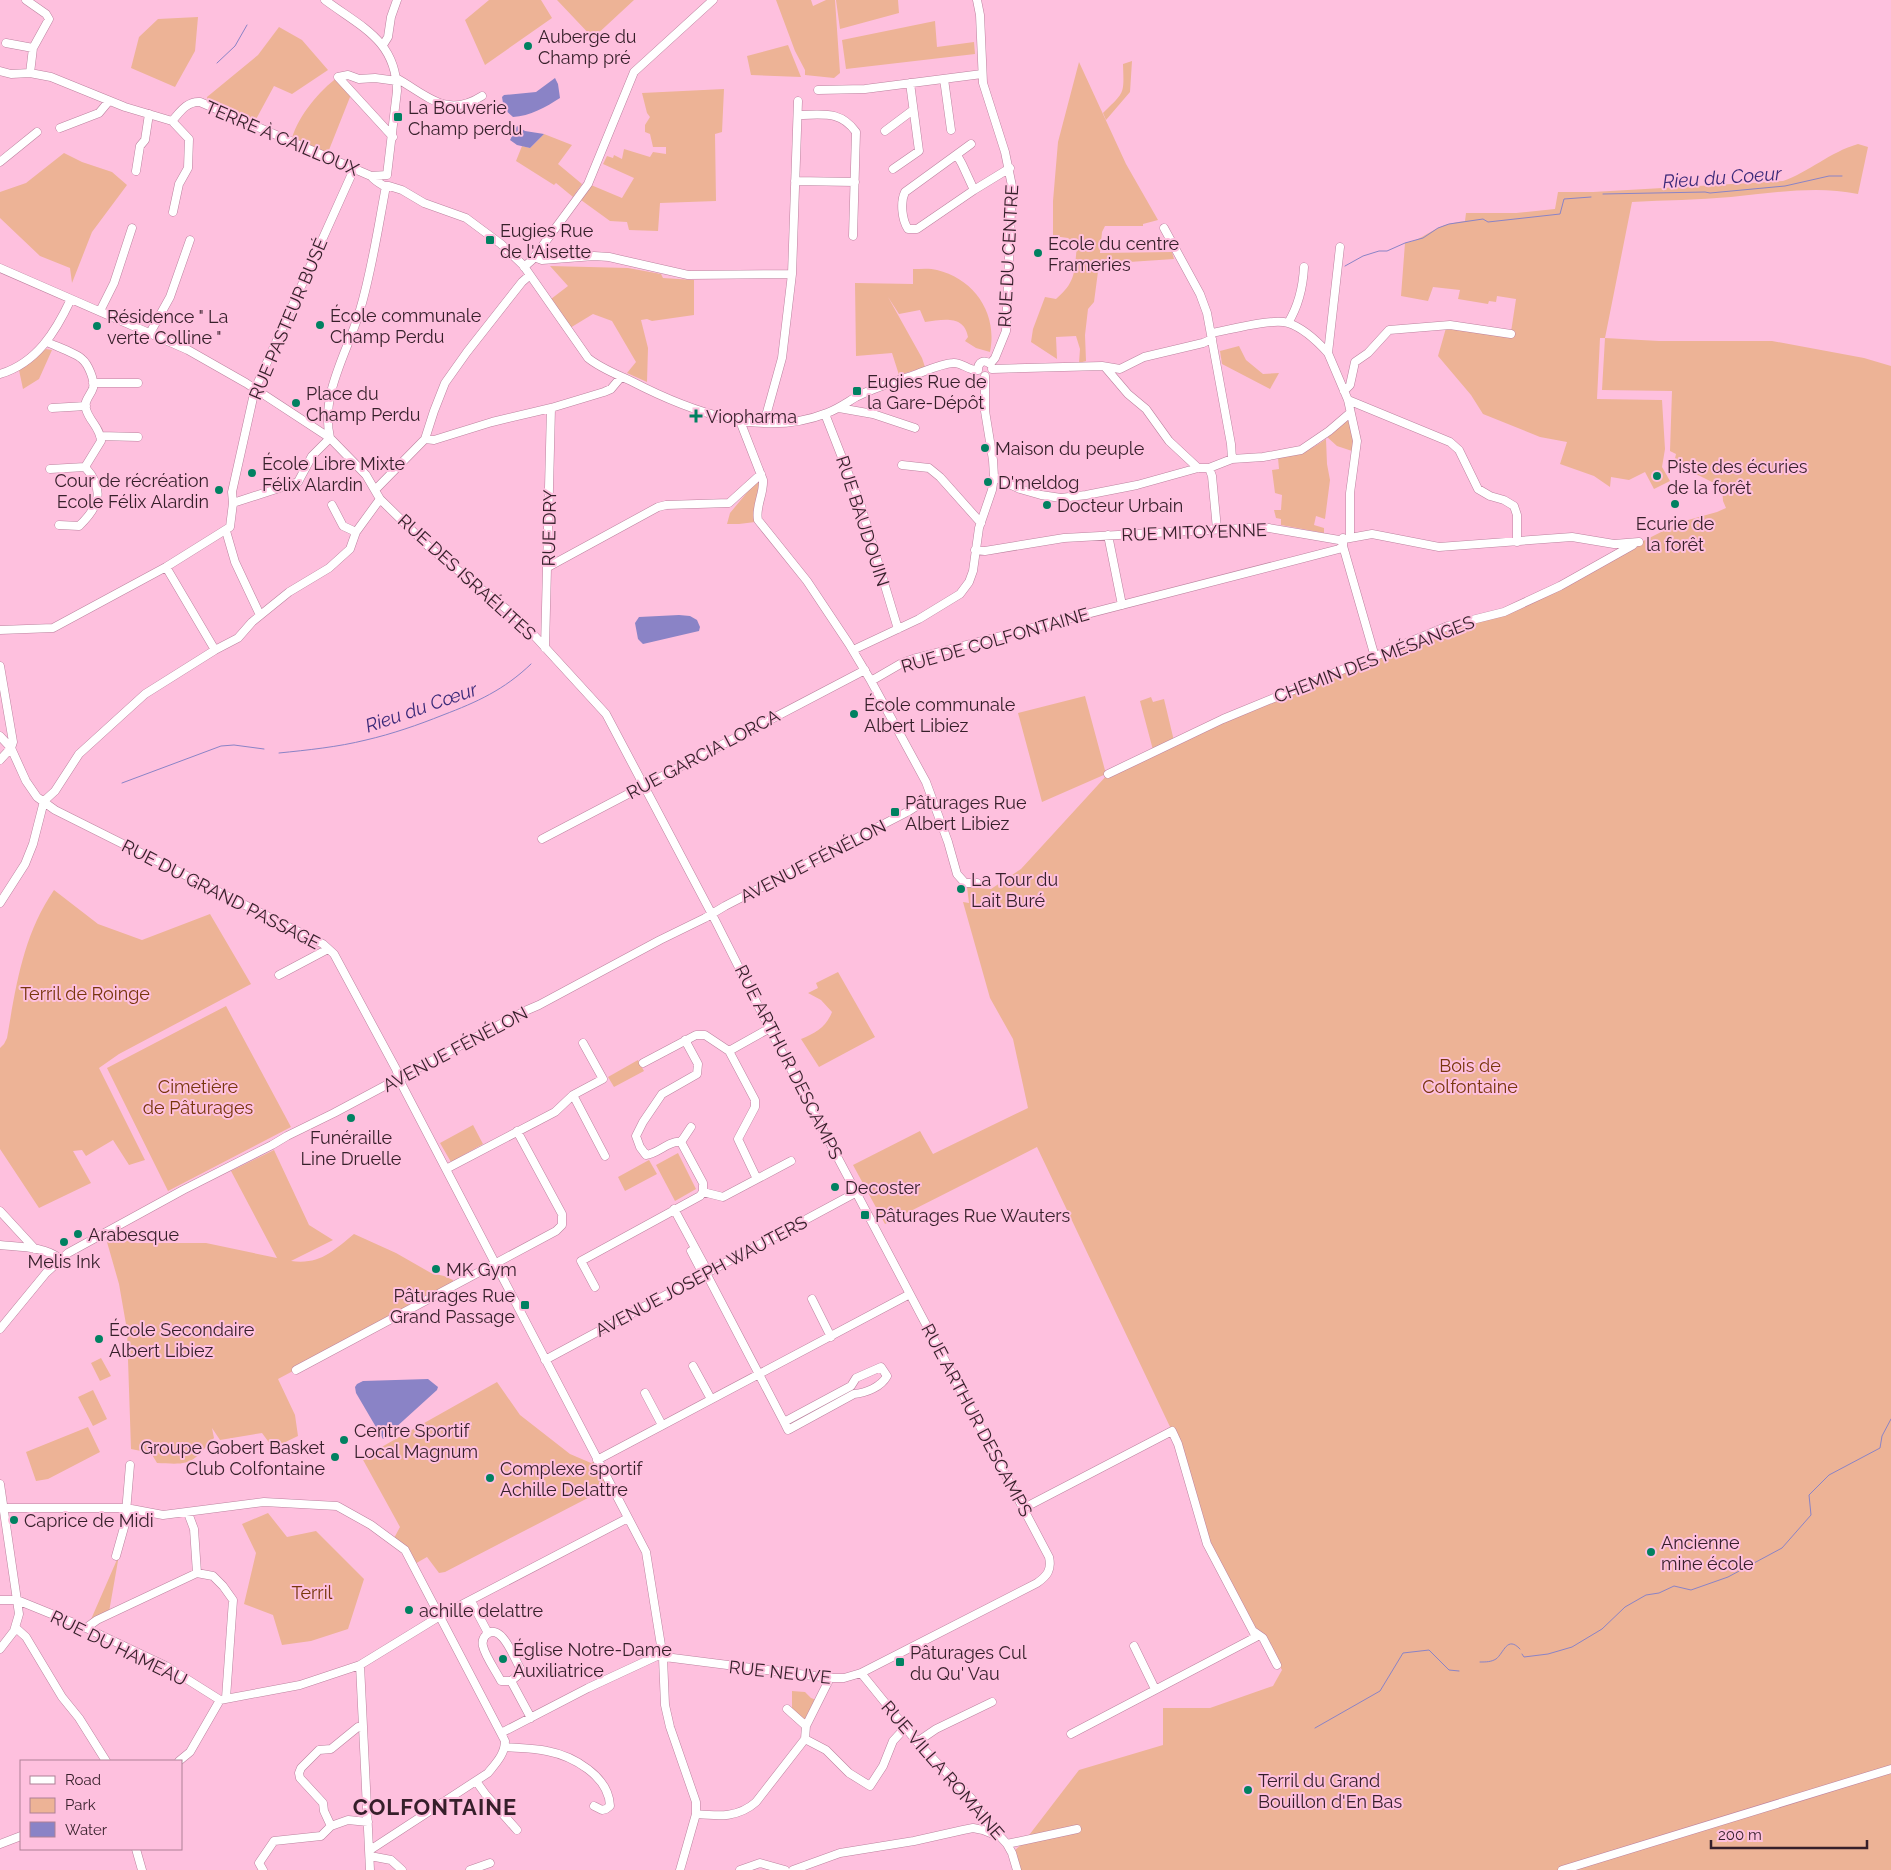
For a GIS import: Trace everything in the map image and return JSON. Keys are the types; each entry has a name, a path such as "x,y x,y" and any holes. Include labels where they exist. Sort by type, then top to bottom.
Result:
{"street":[{"path":"26,0 46,14 49,19 33,48 30,73"},
{"path":"325,0 384,45 397,79 393,137 386,181 360,312 332,389 327,425 330,438"},
{"path":"384,45 388,37 391,17 397,0"},
{"path":"524,267 534,257 588,184 634,72 713,0"},
{"name":"RUE DU CENTRE","path":"978,0 981,26 982,74 1010,168 1012,186 1006,331 991,367"},
{"path":"6,43 33,48"},
{"path":"0,71 11,74 30,73 51,77 109,101 172,121 189,138 188,168 179,184 173,212"},
{"path":"818,90 848,90 982,74"},
{"path":"393,137 338,77 348,75 359,78 397,79 441,104 457,106 472,103 482,96"},
{"path":"944,79 950,130"},
{"path":"892,169 920,151 910,83"},
{"path":"60,128 99,113 109,101"},
{"path":"764,423 782,358 792,270 798,101"},
{"name":"TERRE À CAILLOUX","path":"172,121 188,104 200,102 354,168 371,176 374,180 386,181 424,203 473,221 511,252 524,267 585,355 601,367 674,401 740,421 764,423 790,422 825,414 858,396 934,368 959,363 970,369 978,370"},
{"path":"885,131 914,110"},
{"path":"136,170 140,146 146,136 150,114"},
{"path":"798,115 842,118 856,132 854,236"},
{"path":"0,162 37,132"},
{"path":"971,144 906,192 903,197 904,223 908,229 917,229 1010,168"},
{"path":"957,155 974,190"},
{"name":"RUE PASTEUR BUSÉ","path":"226,531 230,527 233,503 232,492 255,389 354,168"},
{"path":"795,181 855,182"},
{"path":"100,311 114,283 132,228"},
{"path":"1164,228 1200,294 1210,323 1232,459"},
{"path":"150,333 170,297 190,240"},
{"path":"1328,354 1340,247"},
{"path":"534,257 540,260 594,256 609,257 685,275 792,270"},
{"path":"1288,323 1295,311 1303,285 1304,266"},
{"path":"0,268 188,350 255,389 330,438"},
{"path":"376,490 425,439 445,383 522,282 530,275"},
{"path":"0,374 34,355 47,342 60,323 71,299"},
{"path":"991,367 1105,367 1120,369 1144,357 1204,343 1212,336 1280,321 1296,326 1310,336 1328,354 1348,400 1357,441 1345,540 1375,657"},
{"path":"1344,391 1350,386 1355,362 1368,353 1388,330 1450,325 1510,334"},
{"path":"47,342 82,358 93,378 94,387 86,402 86,409 99,431 101,441 85,467"},
{"path":"986,361 991,367 990,374 985,376 980,374 978,365 986,361"},
{"path":"1105,367 1128,394 1146,410 1169,441 1198,468"},
{"path":"425,439 434,440 492,422 551,408 611,389 621,376"},
{"path":"853,650 920,619 962,592 971,577 981,523 992,490 994,477 994,464 985,411 985,376"},
{"path":"94,383 138,383"},
{"path":"1348,400 1450,442 1458,450 1478,489 1514,506 1517,515 1517,542"},
{"path":"52,408 86,406"},
{"name":"RUE DRY","path":"545,648 551,408"},
{"path":"839,408 874,414 915,428"},
{"path":"994,477 1020,489 1041,495 1061,498 1086,495 1137,485 1198,468 1209,468 1232,459 1301,450 1329,431 1350,413"},
{"name":"RUE BAUDOUIN","path":"825,414 861,506 898,629"},
{"path":"740,421 764,486 757,514 758,520 780,546 853,650 921,773 948,842 957,874 965,882 977,883"},
{"path":"100,436 138,436"},
{"path":"233,503 298,482 312,456 330,438"},
{"name":"RUE DES ISRAÉLITES","path":"330,438 366,475 380,499 430,548 520,620 545,648"},
{"path":"902,465 929,468 940,477 981,523"},
{"path":"50,469 85,467"},
{"path":"59,525 79,526 86,519 96,502 99,490 97,483 85,467"},
{"path":"1209,468 1212,476 1217,529"},
{"path":"548,567 658,507 666,505 729,503 761,474"},
{"path":"0,903 16,880 33,844 44,801 55,791 78,754 104,729 146,694 215,650 238,638 260,615 289,592 329,568 350,549 356,532 380,499"},
{"path":"332,506 343,526 356,532"},
{"name":"RUE MITOYENNE","path":"975,550 985,551 1064,538 1263,527 1339,540 1372,534 1439,547 1572,537 1614,544 1640,542"},
{"path":"0,630 53,628 166,567 226,531 235,562 260,615"},
{"path":"1108,535 1122,605"},
{"name":"RUE DE COLFONTAINE","path":"871,681 902,663 916,658 1339,549 1345,540"},
{"name":"CHEMIN DES MÉSANGES","path":"1108,774 1204,727 1448,626 1504,612 1560,586 1640,542"},
{"path":"166,567 215,650"},
{"name":"RUE ARTHUR DESCAMPS","path":"545,648 606,714 1024,1508 1049,1557 1050,1570"},
{"path":"0,666 13,742 11,748 0,760"},
{"name":"RUE GARCIA LORCA","path":"542,839 865,670"},
{"path":"0,736 11,748 26,781 37,797 44,801"},
{"name":"AVENUE FÉNÉLON","path":"0,1329 33,1288 60,1259 183,1190 228,1169 287,1136 334,1113 869,830 909,811 931,797"},
{"name":"RUE DU GRAND PASSAGE","path":"44,801 54,810 208,885 323,944 334,954 646,1552 663,1658 665,1705 670,1728 696,1802 696,1814"},
{"path":"278,975 328,949"},
{"path":"729,1051 770,1028"},
{"path":"643,1063 685,1040 702,1034 729,1051 755,1100 755,1107 738,1139 757,1179"},
{"path":"682,1142 675,1142 646,1155 640,1147 636,1136 662,1094 697,1074 698,1064 685,1040"},
{"path":"446,1168 555,1112 573,1095 603,1079 583,1043"},
{"path":"573,1095 606,1156"},
{"path":"682,1142 691,1126"},
{"path":"296,1370 556,1231 562,1225 562,1214 517,1131"},
{"path":"595,1287 581,1261 700,1196 703,1192 703,1183 682,1142"},
{"path":"703,1192 723,1197 791,1161"},
{"name":"AVENUE JOSEPH WAUTERS","path":"545,1360 857,1192"},
{"path":"672,1210 788,1430 854,1394 863,1394 884,1382 887,1376 881,1367 864,1374 856,1378 851,1386 784,1422"},
{"path":"0,1211 35,1249"},
{"path":"0,1245 35,1249 60,1259"},
{"path":"598,1460 910,1294"},
{"path":"812,1299 831,1337"},
{"path":"693,1366 711,1399"},
{"path":"645,1394 662,1425"},
{"path":"1024,1508 1172,1431 1178,1444 1207,1544 1256,1638 1071,1734"},
{"path":"116,1556 125,1524 130,1465"},
{"path":"0,1484 19,1616 16,1628 0,1650"},
{"path":"3,1508 126,1508 163,1515 264,1502 337,1506 371,1525 406,1550 501,1733 505,1741 505,1747 499,1760 488,1773 370,1853"},
{"path":"188,1513 194,1529 197,1573"},
{"path":"223,1699 300,1685 360,1665 440,1616 628,1518"},
{"name":"RUE NEUVE","path":"501,1733 588,1688 657,1656 830,1678 844,1678 861,1673 1037,1583 1050,1570"},
{"path":"86,1628 97,1620 197,1573 213,1576 224,1586 233,1600 223,1699 190,1752 180,1760"},
{"path":"0,1600 17,1600"},
{"name":"RUE DU HAMEAU","path":"17,1600 86,1628 166,1666 223,1699"},
{"path":"471,1601 488,1633"},
{"path":"16,1628 26,1637 62,1697 79,1718 105,1760"},
{"path":"1252,1630 1263,1638 1277,1665"},
{"path":"494,1632 503,1636 520,1668 517,1676 511,1681 501,1681 483,1645 484,1638 488,1633 494,1632"},
{"path":"1134,1646 1155,1689"},
{"path":"360,1665 370,1870"},
{"name":"RUE VILLA ROMAINE","path":"861,1673 904,1729 962,1788 985,1820 1005,1841 1012,1852 1017,1870"},
{"path":"680,1870 685,1858 696,1814 720,1815 747,1810 765,1792 773,1778 805,1739 806,1726 830,1678"},
{"path":"511,1681 531,1718"},
{"path":"916,1742 936,1729 992,1702"},
{"path":"787,1709 806,1726"},
{"path":"331,1826 324,1811 323,1803 300,1778 299,1773 301,1768 319,1750 331,1748 358,1727 362,1728"},
{"path":"805,1739 826,1750 849,1773 870,1786 883,1766 893,1741 904,1729"},
{"path":"505,1747 548,1751 583,1765 603,1784 610,1799 610,1806 606,1809 602,1810 594,1806"},
{"path":"1562,1870 1891,1769"},
{"path":"476,1781 486,1795 518,1830"},
{"path":"263,1870 259,1863 274,1841 321,1836 331,1826 348,1820 368,1822"},
{"path":"793,1870 840,1853 914,1842 963,1830 983,1830 1005,1841 1077,1829"},
{"path":"0,1844 20,1836"},
{"path":"136,1850 142,1870"},
{"path":"370,1853 391,1860 402,1870"},
{"path":"470,1870 490,1863"},
{"path":"740,1870 760,1864 785,1870"}],"green space":[{"path":"489,0 541,0 552,18 485,65 465,20"},
{"path":"557,0 634,0 593,38"},
{"path":"776,0 811,0 813,6 826,0 835,0 840,73 834,78 805,75 805,70 795,51"},
{"path":"836,0 898,0 899,13 840,29"},
{"path":"198,17 195,51 175,87 131,68 139,37 158,19"},
{"path":"935,21 937,47 974,42 975,54 846,69 842,40"},
{"path":"279,27 302,40 328,70 292,94 274,86 254,123 208,103 207,97 258,55"},
{"path":"788,45 801,77 751,75 747,56"},
{"path":"1132,61 1130,92 1106,120 1103,113 1122,92 1123,64"},
{"path":"1079,62 1126,164 1158,220 1143,224 1143,226 1105,226 1102,232 1100,253 1172,252 1174,259 1099,264 1094,302 1088,309 1085,335 1086,361 1079,363 1080,349 1076,336 1056,337 1057,359 1031,342 1033,329 1045,297 1056,299 1063,293 1071,281 1075,269 1077,246 1068,238 1053,236 1053,201 1058,142"},
{"path":"338,77 352,92 327,155 292,138 299,121 310,104"},
{"path":"724,89 722,132 715,134 716,201 660,203 658,231 629,230 627,222 610,221 581,200 591,185 622,198 634,178 603,164 607,156 613,158 614,155 622,159 624,149 650,157 653,152 666,154 666,147 653,147 650,134 645,132 645,125 650,117 647,113 642,93"},
{"path":"544,134 572,145 558,164 582,184 573,197 556,183 554,185 516,161 522,146 530,148"},
{"path":"1858,144 1868,147 1858,194 1842,191 1810,190 1719,198 1632,202 1605,338 1600,338 1597,399 1662,400 1665,449 1662,467 1670,481 1654,489 1645,472 1629,480 1611,477 1610,487 1594,476 1560,464 1567,442 1540,437 1483,414 1471,395 1438,356 1446,328 1511,332 1516,299 1497,296 1496,302 1489,301 1488,304 1458,299 1460,290 1433,287 1428,301 1401,296 1405,243 1418,239 1444,225 1465,221 1466,213 1516,213 1555,209 1558,192 1593,192 1783,181"},
{"path":"64,153 82,162 112,172 127,185 92,232 72,283 70,268 40,256 0,218 0,192 26,183"},
{"path":"550,266 628,268 661,274 663,278 694,280 694,315 652,321 647,319 641,320 648,348 647,382 627,373 636,362 612,321 593,314 570,328 551,299 568,286"},
{"path":"913,269 934,269 962,281 972,290 987,311 992,338 990,352 976,348 965,341 968,337 966,330 957,322 945,320 925,322 920,310 899,314 888,297 922,358 925,367 899,375 892,353 856,356 855,283 913,284"},
{"name":"Bois de Colfontaine","path":"1605,338 1659,341 1772,341 1864,358 1891,366 1891,1870 1017,1870 1012,1853 1023,1843 1079,1770 1163,1745 1163,1708 1210,1708 1273,1686 1282,1670 1263,1638 1252,1631 1207,1544 1172,1431 1037,1147 885,1224 853,1165 920,1131 933,1154 1028,1108 1013,1039 990,998 963,902 969,903 967,887 991,889 1021,869 1108,774 1199,731 1463,625 1490,618 1681,522 1726,508 1723,501 1722,487 1674,463 1676,454 1670,451 1672,391 1602,390"},
{"path":"1239,346 1246,360 1263,374 1279,373 1270,389 1222,364 1220,351"},
{"path":"46,349 52,350 39,379 23,389 19,370"},
{"path":"1348,418 1350,420 1355,452 1337,446 1326,436"},
{"path":"1326,439 1330,480 1325,519 1316,516 1314,525 1324,528 1324,533 1281,525 1281,519 1276,518 1274,510 1281,510 1282,495 1275,493 1272,470 1279,469 1278,458 1303,452"},
{"path":"759,478 754,511 755,522 727,524 730,513"},
{"path":"1085,696 1106,774 1042,802 1018,713"},
{"path":"1151,697 1153,702 1164,699 1174,741 1153,750 1140,701"},
{"name":"Terril de Roinge","path":"54,890 98,924 142,940 210,914 251,984 119,1054 99,1068 145,1160 129,1165 113,1140 86,1156 82,1150 73,1151 91,1183 39,1208 0,1149 0,1048 7,1038 22,961 28,943 43,907"},
{"path":"838,972 875,1037 819,1067 801,1039 820,1029 827,1022 832,1012 821,1000 808,993 818,988 816,983"},
{"name":"Cimetière de Pâturages","path":"226,1006 291,1127 168,1191 107,1068"},
{"path":"638,1060 644,1071 614,1087 608,1077"},
{"path":"473,1125 483,1144 451,1162 440,1143"},
{"path":"274,1150 309,1225 333,1240 291,1261 301,1262 318,1259 354,1234 396,1253 431,1273 453,1280 452,1286 278,1379 295,1415 298,1436 273,1448 262,1433 220,1440 212,1428 214,1438 195,1458 178,1464 157,1463 151,1453 131,1449 127,1330 119,1284 107,1242 118,1238 137,1243 206,1243 277,1258 231,1171"},
{"path":"678,1153 696,1189 675,1201 656,1165"},
{"path":"649,1160 657,1174 625,1191 618,1177"},
{"path":"101,1358 111,1376 100,1381 91,1363"},
{"name":"Complexe sportif Achille Delattre","path":"497,1382 520,1415 570,1454 591,1463 597,1460 611,1486 445,1572 439,1573 427,1557 413,1565 393,1540 400,1527 362,1458"},
{"path":"93,1390 107,1419 93,1426 78,1397"},
{"path":"88,1427 100,1452 48,1479 36,1481 26,1452"},
{"name":"Terril","path":"268,1513 287,1537 316,1531 364,1579 348,1629 311,1641 282,1645 273,1615 244,1604 256,1553 242,1524"},
{"path":"119,1555 109,1612 89,1624"},
{"path":"792,1691 805,1692 811,1698 819,1701 812,1705 806,1717 808,1719 805,1720 792,1709"}],"water":[{"path":"555,78 560,98 526,115 513,117 504,109 502,97 504,95 536,92"},
{"path":"517,126 525,131 544,134 530,148 517,145 510,140"},
{"path":"690,616 697,620 700,627 699,631 643,644 638,639 635,623 639,617"},
{"path":"428,1379 438,1387 437,1390 383,1439 356,1393 355,1387 357,1384 363,1381"}],"waterway":[{"path":"217,63 235,46 247,25"},
{"name":"Rieu du Coeur","path":"1603,194 1710,193 1785,186 1829,176 1842,176"},
{"name":"Rieu du Coeur","path":"1345,266 1363,256 1379,251 1387,251 1423,238 1438,228 1449,224 1483,219 1488,222 1560,214 1564,199 1591,197"},
{"name":"Rieu du Cœur","path":"279,753 355,742 415,726 490,694 511,681 531,664"},
{"name":"Rieu du Cœur","path":"122,783 221,746 234,745 264,749"},
{"path":"1522,1654 1524,1657 1548,1654 1572,1647 1602,1629 1625,1607 1646,1595 1659,1593 1674,1586 1691,1590 1728,1577 1782,1548 1811,1515 1809,1495 1829,1475 1880,1448 1882,1436 1891,1419"},
{"path":"1480,1662 1496,1659 1509,1644 1516,1645 1520,1649"},
{"path":"1315,1728 1380,1691 1403,1653 1429,1650 1449,1670 1459,1671"}],"place":[{"name":"Auberge du Champ pré","path":"528,46"},
{"name":"La Bouverie Champ perdu","path":"398,117"},
{"name":"Eugies Rue de l'Aisette","path":"490,240"},
{"name":"Ecole du centre Frameries","path":"1038,253"},
{"name":"École communale Champ Perdu","path":"320,325"},
{"name":"Résidence \" La verte Colline \"","path":"97,326"},
{"name":"Eugies Rue de la Gare-Dépôt","path":"857,391"},
{"name":"Place du Champ Perdu","path":"296,403"},
{"name":"Viopharma","path":"696,416"},
{"name":"Maison du peuple","path":"985,448"},
{"name":"École Libre Mixte Félix Alardin","path":"252,473"},
{"name":"Piste des écuries de la forêt","path":"1657,476"},
{"name":"D'meldog","path":"988,482"},
{"name":"Cour de récréation Ecole Félix Alardin","path":"219,490"},
{"name":"Ecurie de la forêt","path":"1675,504"},
{"name":"Docteur Urbain","path":"1047,505"},
{"name":"École communale Albert Libiez","path":"854,714"},
{"name":"Pâturages Rue Albert Libiez","path":"895,812"},
{"name":"La Tour du Lait Buré","path":"961,889"},
{"name":"Funéraille Line Druelle","path":"351,1118"},
{"name":"Decoster","path":"835,1187"},
{"name":"Pâturages Rue Wauters","path":"865,1215"},
{"name":"Arabesque","path":"78,1234"},
{"name":"Melis Ink","path":"64,1242"},
{"name":"MK Gym","path":"436,1269"},
{"name":"Pâturages Rue Grand Passage","path":"525,1305"},
{"name":"École Secondaire Albert Libiez","path":"99,1339"},
{"name":"Centre Sportif Local Magnum","path":"344,1440"},
{"name":"Groupe Gobert Basket Club Colfontaine","path":"335,1457"},
{"name":"Complexe sportif Achille Delattre","path":"490,1478"},
{"name":"Caprice de Midi","path":"14,1520"},
{"name":"Ancienne mine école","path":"1651,1552"},
{"name":"achille delattre","path":"409,1610"},
{"name":"Église Notre-Dame Auxiliatrice","path":"503,1659"},
{"name":"Pâturages Cul du Qu' Vau","path":"900,1662"},
{"name":"Terril du Grand Bouillon d'En Bas","path":"1248,1790"}],"district":[{"name":"COLFONTAINE","path":"435,1807"}]}
